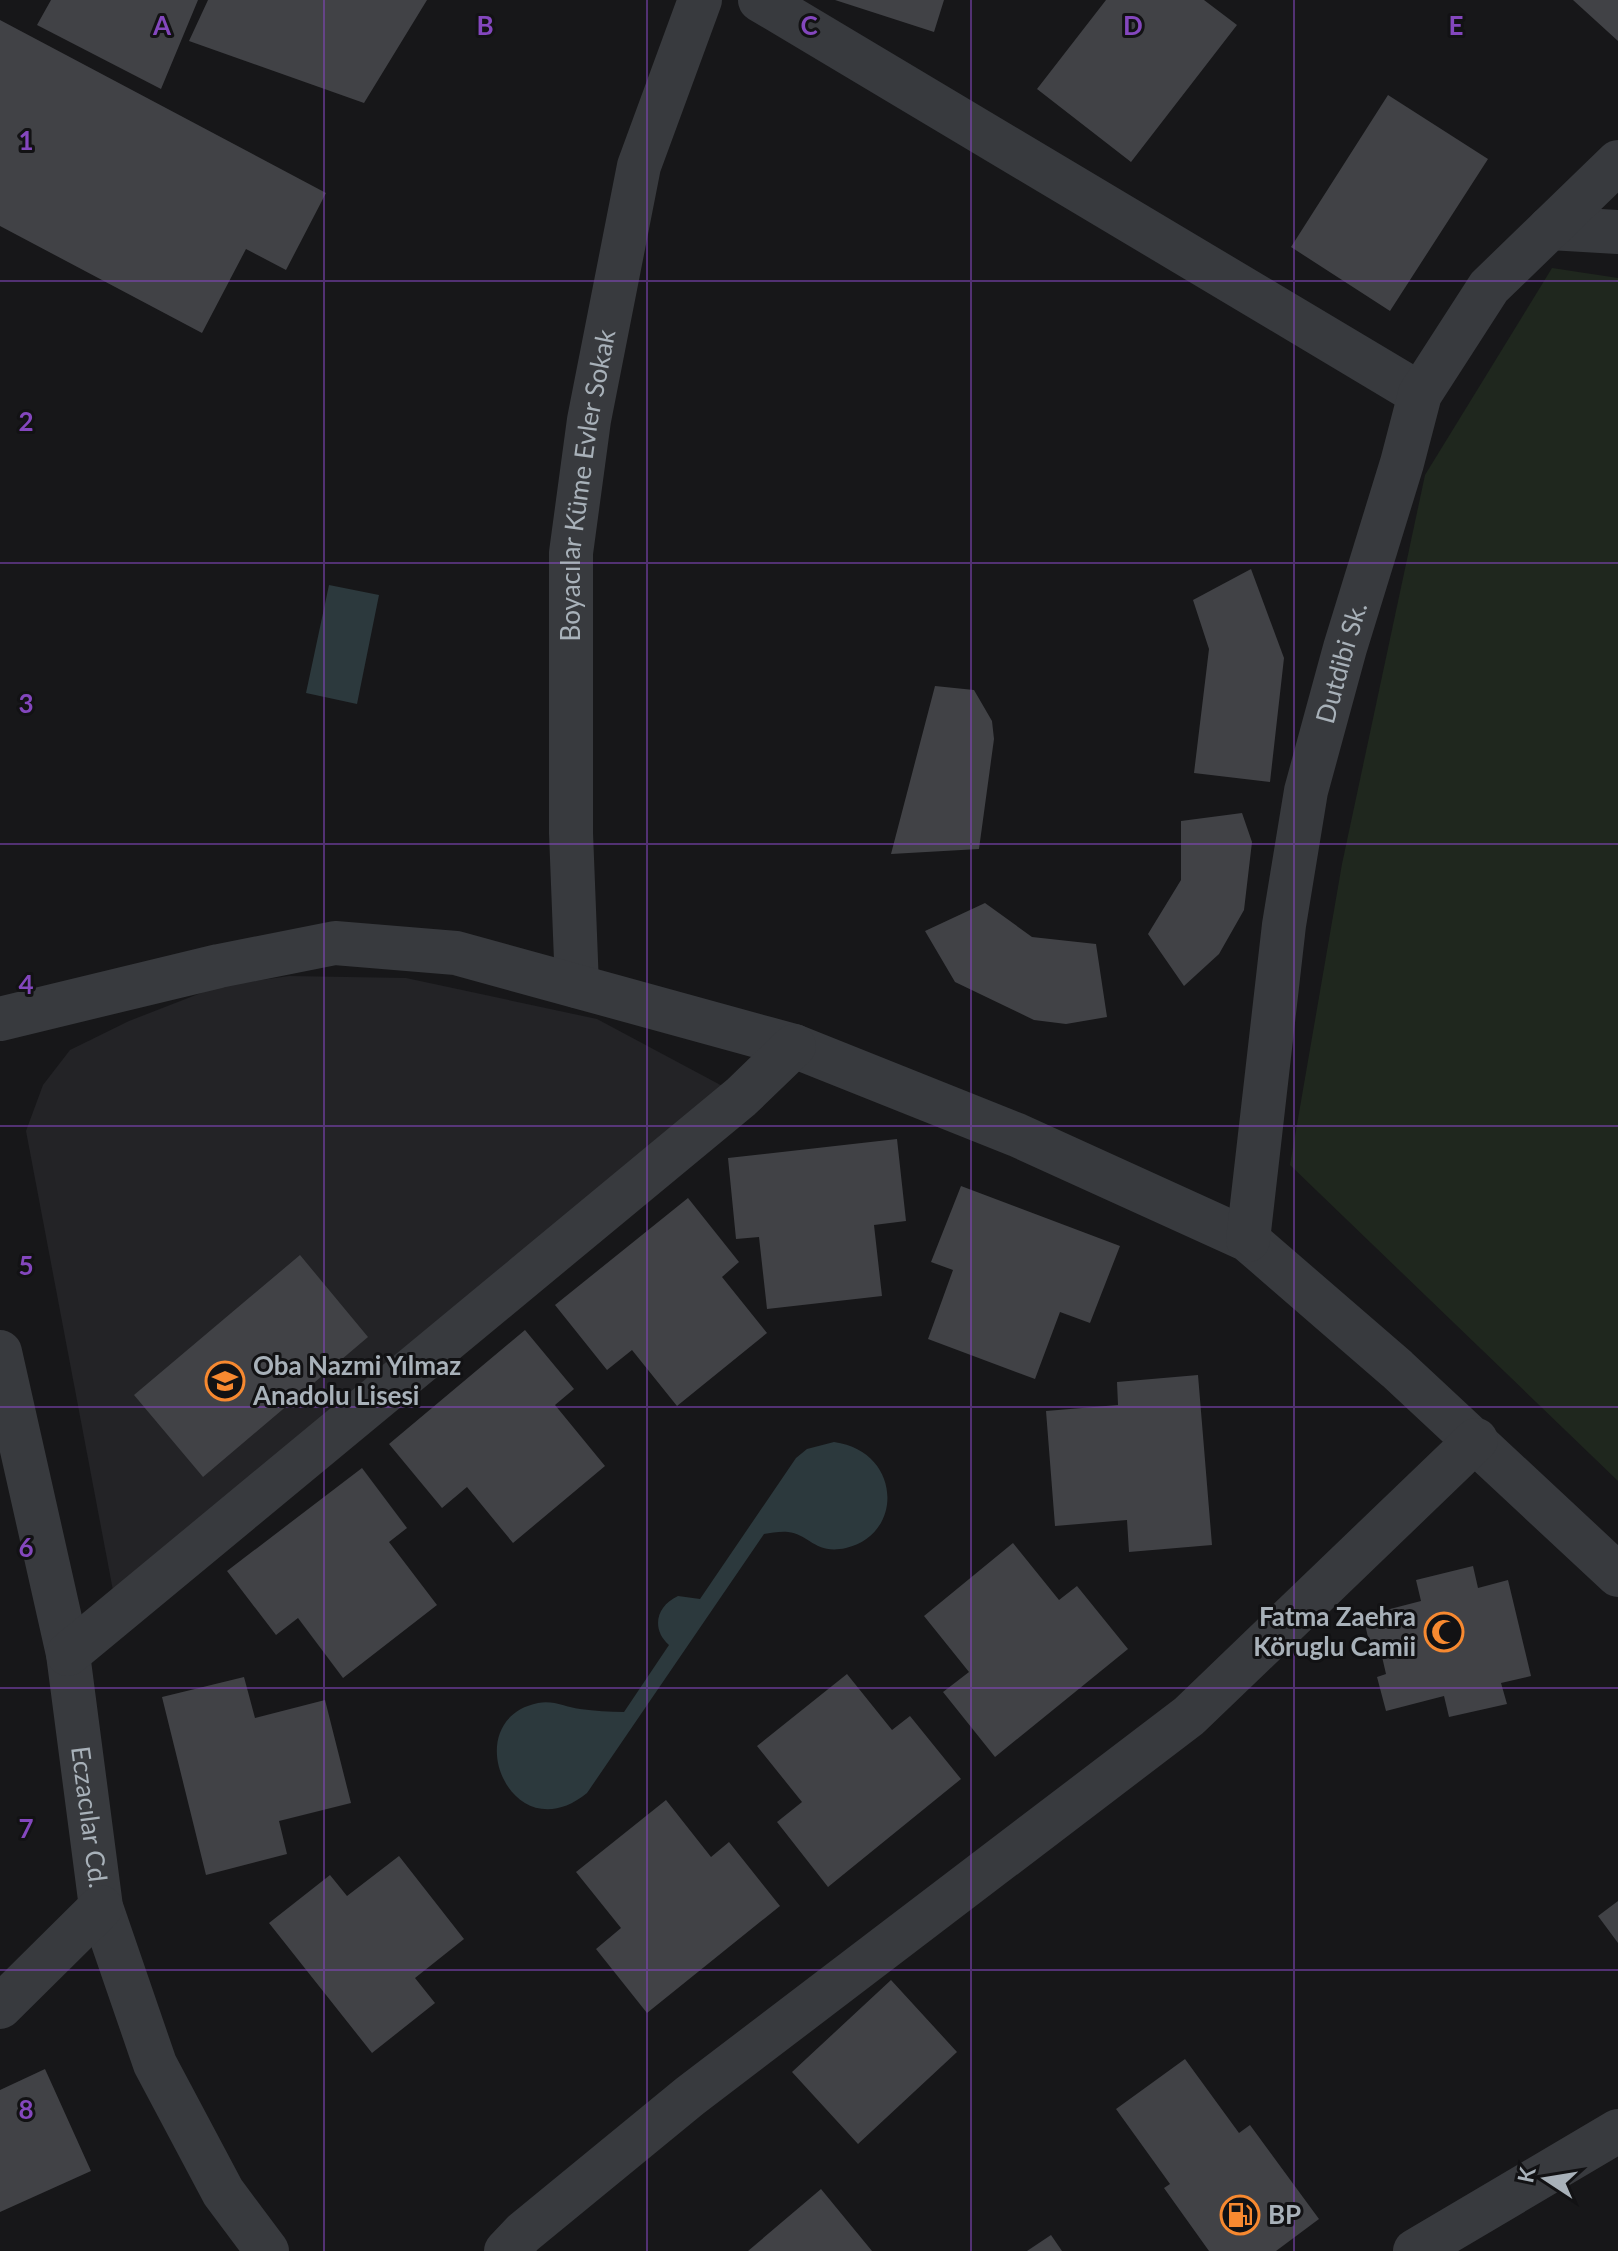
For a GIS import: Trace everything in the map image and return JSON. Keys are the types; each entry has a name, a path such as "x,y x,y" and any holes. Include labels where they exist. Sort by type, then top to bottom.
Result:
{"street":[{"name":"Boyacılar Küme Evler Sokak","path":"577,986 571,833 571,553 589,420 639,166 700,0"},
{"path":"760,0 1420,394"},
{"name":"Dutdibi Sk.","path":"1248,1240 1284,925 1306,791 1420,394 1489,287 1618,162"},
{"path":"1550,228 1618,232"},
{"path":"0,1019 219,966 335,943 456,953 794,1046 1017,1135 1248,1240 1476,1440 1618,1575"},
{"path":"68,1654 741,1097 794,1046"},
{"name":"Eczacılar Cd.","path":"0,1352 68,1654 101,1907 155,2064 223,2192 267,2251"},
{"path":"506,2251 523,2233 690,2096 1189,1716 1476,1440"},
{"path":"0,2007 101,1907"},
{"path":"1415,2251 1618,2131"}],"shaded area":[{"path":"1552,268 1618,278 1618,1481 1290,1165 1342,864 1425,475"},
{"path":"329,585 379,595 357,704 306,693"},
{"name":"Oba Nazmi Yılmaz Anadolu Lisesi","path":"289,976 406,978 597,1019 728,1089 115,1601 26,1131 43,1085 70,1050 129,1021 219,986"},
{"path":"834,1442 856,1449 872,1460 883,1476 887,1493 886,1511 878,1527 865,1540 835,1549 820,1547 795,1534 764,1534 587,1793 560,1808 536,1807 516,1796 503,1778 497,1755 500,1733 513,1714 544,1702 586,1710 624,1712 669,1645 658,1625 658,1618 665,1606 678,1596 700,1599 796,1458 807,1449"}],"building":[{"path":"51,0 198,0 161,89 37,25"},
{"path":"208,0 427,0 364,103 189,41"},
{"path":"835,0 944,0 934,32"},
{"path":"1106,0 1204,0 1237,25 1131,162 1037,89"},
{"path":"1573,0 1618,0 1618,41"},
{"path":"0,20 326,193 286,270 246,249 202,333 0,226"},
{"path":"1388,95 1488,159 1390,311 1291,247"},
{"path":"1251,569 1284,658 1270,782 1194,773 1209,649 1193,600"},
{"path":"935,686 974,690 992,721 994,739 979,849 891,854"},
{"path":"1242,813 1252,842 1244,910 1219,954 1184,986 1148,934 1181,880 1181,821"},
{"path":"985,903 1032,937 1096,944 1107,1017 1066,1024 1034,1020 955,982 925,931"},
{"path":"897,1139 906,1221 874,1225 882,1296 767,1309 759,1237 736,1239 728,1158"},
{"path":"961,1186 1120,1246 1090,1323 1060,1312 1035,1379 928,1339 953,1270 931,1262"},
{"path":"688,1198 739,1262 722,1277 767,1333 677,1406 632,1350 607,1370 555,1305"},
{"path":"300,1255 368,1337 203,1477 134,1395"},
{"path":"525,1330 574,1389 555,1405 605,1466 513,1543 467,1487 442,1508 389,1444"},
{"path":"1198,1375 1212,1545 1129,1552 1127,1520 1055,1526 1046,1411 1118,1405 1117,1382"},
{"path":"362,1468 407,1528 389,1542 437,1605 343,1678 298,1618 276,1635 227,1571"},
{"path":"1013,1543 1059,1600 1077,1586 1128,1649 995,1757 943,1692 969,1672 924,1616"},
{"name":"Fatma Zaehra Köruglu Camii","path":"1473,1566 1478,1588 1508,1580 1531,1676 1501,1683 1507,1704 1449,1717 1444,1696 1386,1711 1377,1677 1386,1674 1380,1648 1371,1650 1363,1616 1421,1601 1416,1580"},
{"path":"847,1674 892,1730 910,1716 961,1779 828,1887 777,1822 802,1802 757,1746"},
{"path":"244,1677 255,1718 325,1700 351,1803 279,1821 287,1854 206,1875 162,1697"},
{"path":"666,1800 711,1857 729,1842 780,1906 647,2013 596,1949 621,1928 576,1872"},
{"path":"399,1856 464,1939 415,1978 435,2003 372,2053 269,1923 330,1875 347,1896"},
{"path":"1618,1901 1618,1943 1598,1916"},
{"path":"891,1980 957,2052 858,2144 792,2072"},
{"path":"1185,2059 1239,2133 1250,2125 1319,2219 1276,2251 1209,2251 1164,2188 1170,2184 1116,2109"},
{"path":"45,2069 91,2171 0,2212 0,2090"},
{"path":"821,2189 872,2251 748,2251"},
{"path":"1051,2235 1062,2251 1027,2251"}],"place":[{"name":"Oba Nazmi Yılmaz Anadolu Lisesi","path":"225,1381"},
{"name":"Fatma Zaehra Köruglu Camii","path":"1444,1632"},
{"name":"BP","path":"1240,2215"}]}
